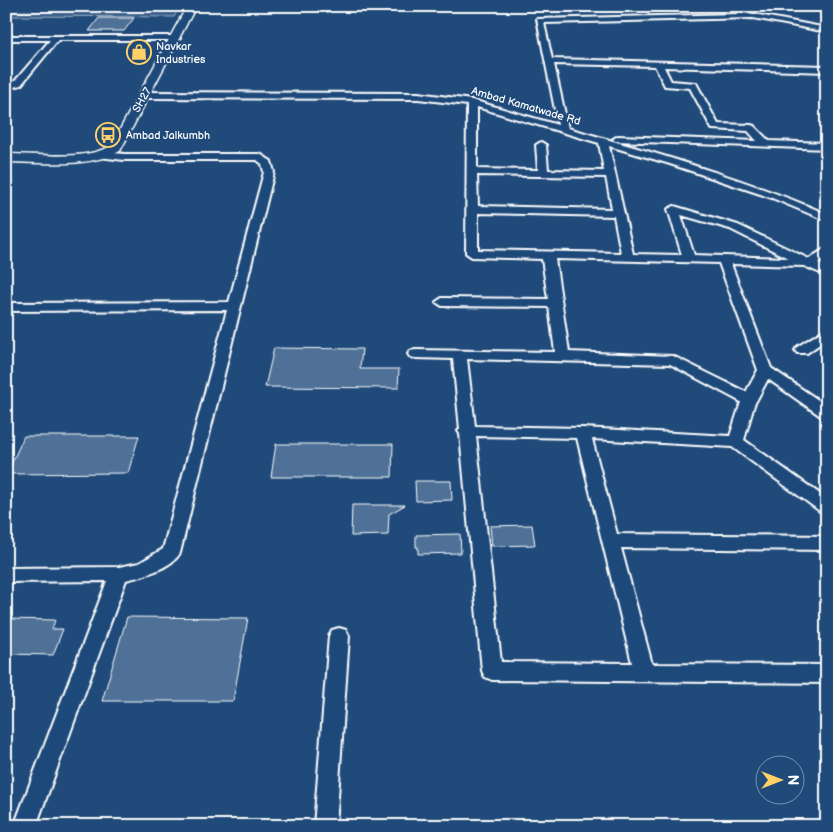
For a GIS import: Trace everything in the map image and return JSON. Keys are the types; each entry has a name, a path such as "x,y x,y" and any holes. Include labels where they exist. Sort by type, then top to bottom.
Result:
{"main road":[{"name":"SH27","path":"103,155 116,148 192,6"},
{"path":"6,158 82,158 103,155"}],"street":[{"path":"722,9 827,30"},
{"path":"564,130 540,21 651,15 751,16"},
{"path":"6,38 176,38"},
{"path":"6,86 18,83 56,38"},
{"path":"549,61 827,69"},
{"path":"658,64 668,84 693,85 714,128 751,128 766,144"},
{"name":"Ambad Kamatwade Rd","path":"145,95 410,96 472,102 598,139 776,196 827,218"},
{"path":"472,102 472,253 807,263 827,251"},
{"path":"628,257 610,174 598,139 827,146"},
{"path":"541,145 543,173"},
{"path":"6,575 119,574 143,569 171,553 269,172 267,162 260,157 124,157 103,155"},
{"path":"472,172 610,174"},
{"path":"472,209 618,213"},
{"path":"689,259 674,209 734,227 827,272"},
{"path":"548,255 563,356"},
{"path":"724,260 765,370 827,413"},
{"path":"442,302 555,303"},
{"path":"6,307 235,306"},
{"path":"802,350 827,332"},
{"path":"415,354 673,360 749,400"},
{"path":"460,355 466,431 492,671 827,674"},
{"path":"736,442 749,400 765,370"},
{"path":"466,431 583,433 736,442 827,508"},
{"path":"583,433 644,672"},
{"path":"610,541 827,542"},
{"path":"25,826 119,574"},
{"path":"325,826 339,636"}],"shaded area":[{"path":"6,6 180,6 174,17 6,16"}],"building":[{"path":"99,18 134,18 124,31 89,31"},
{"path":"274,348 362,349 360,369 399,369 398,388 265,387"},
{"path":"24,436 139,436 128,473 7,474"},
{"path":"276,444 393,444 392,477 271,477"},
{"path":"415,481 451,481 452,500 416,501"},
{"path":"352,505 405,505 389,514 388,535 351,536"},
{"path":"532,525 535,545 492,546 490,526"},
{"path":"460,534 461,553 418,554 416,535"},
{"path":"127,617 248,618 233,701 102,701"},
{"path":"6,619 55,620 52,629 63,629 53,655 6,654"}],"place":[{"name":"Navkar Industries","path":"139,52"},
{"name":"Ambad Jalkumbh","path":"108,135"}]}
